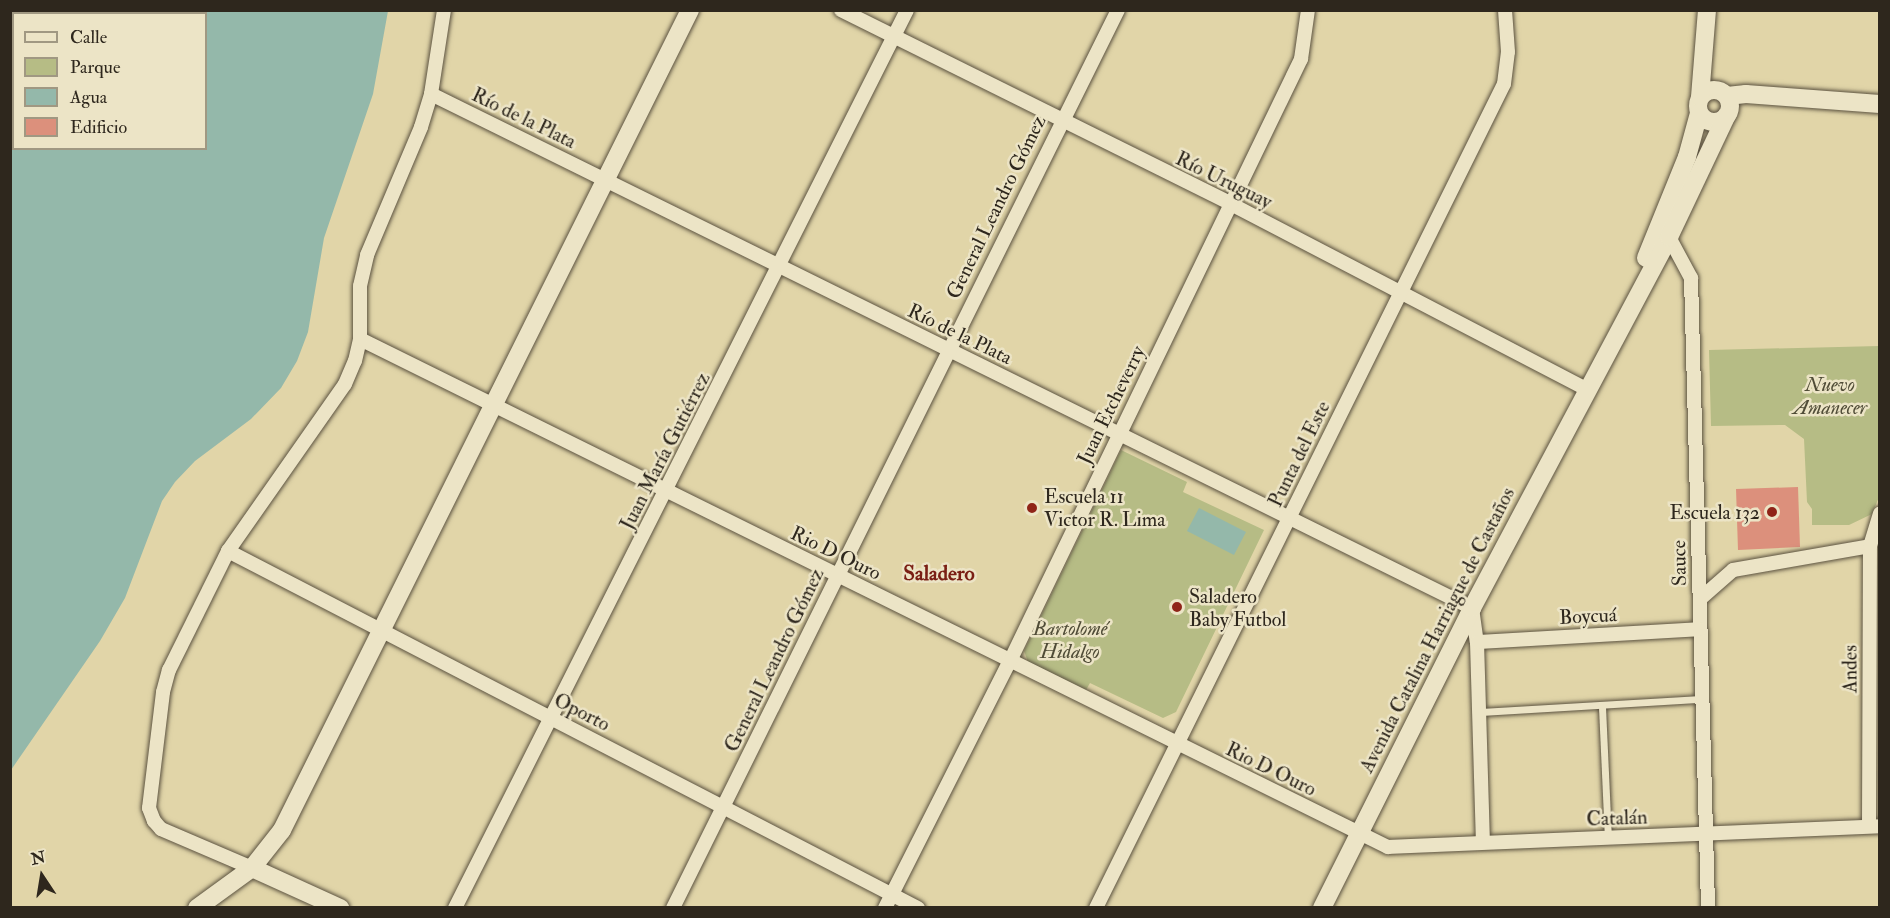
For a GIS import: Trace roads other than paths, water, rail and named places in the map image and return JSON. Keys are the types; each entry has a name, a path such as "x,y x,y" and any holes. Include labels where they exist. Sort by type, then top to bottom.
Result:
{"street":[{"path":"340,908 160,829 149,808 159,713 169,670 228,550 345,384 360,339 360,286 367,255 431,94 444,10"},
{"path":"197,908 252,868 282,831 690,10"},
{"name":"Río Uruguay","path":"841,10 1060,121 1229,203 1402,292 1590,381"},
{"name":"Juan María Gutiérrez","path":"455,908 667,491 907,10"},
{"name":"General Leandro Gómez","path":"673,908 1060,121 1118,10"},
{"name":"Juan Etcheverry","path":"885,908 1010,661 1229,203 1301,58 1308,10"},
{"name":"Punta del Este","path":"1096,908 1504,84 1508,52 1505,10"},
{"name":"Avenida Catalina Harriague de Castaños","path":"1663,235 1700,105 1707,10"},
{"name":"Avenida Catalina Harriague de Castaños","path":"1322,908 1472,608 1590,381 1726,103 1709,79 1704,61"},
{"path":"1726,103 1712,122 1700,105 1708,91 1726,103 1770,96 1880,104"},
{"name":"Río de la Plata","path":"431,94 1472,608"},
{"name":"Sauce","path":"1663,235 1691,278 1708,908"},
{"name":"Rio D Ouro","path":"360,339 1359,834"},
{"name":"Andes","path":"1874,826 1870,546 1880,513"},
{"path":"1700,599 1732,570 1870,546"},
{"name":"Oporto","path":"228,550 918,908"},
{"path":"1472,608 1477,642 1483,842"},
{"name":"Boycuá","path":"1477,642 1700,629"},
{"name":"Catalán","path":"1359,834 1388,847 1874,826"}],"lane":[{"path":"1480,712 1602,707 1702,699"},
{"path":"1602,707 1608,839"}],"water":[{"path":"11,10 388,11 373,94 324,238 308,332 297,361 281,388 251,419 195,461 175,482 162,501 125,598 100,641 11,770"},
{"path":"1199,508 1246,532 1234,555 1187,531"}],"place":[{"name":"Escuela 11 Victor R. Lima","path":"1032,508"},
{"name":"Escuela 132","path":"1772,512"},
{"name":"Saladero Baby Futbol","path":"1177,607"}],"district":[{"name":"Saladero","path":"939,574"}],"park label":[{"name":"Nuevo Amanecer","path":"1830,396"},
{"name":"Bartolomé Hidalgo","path":"1070,640"}]}
